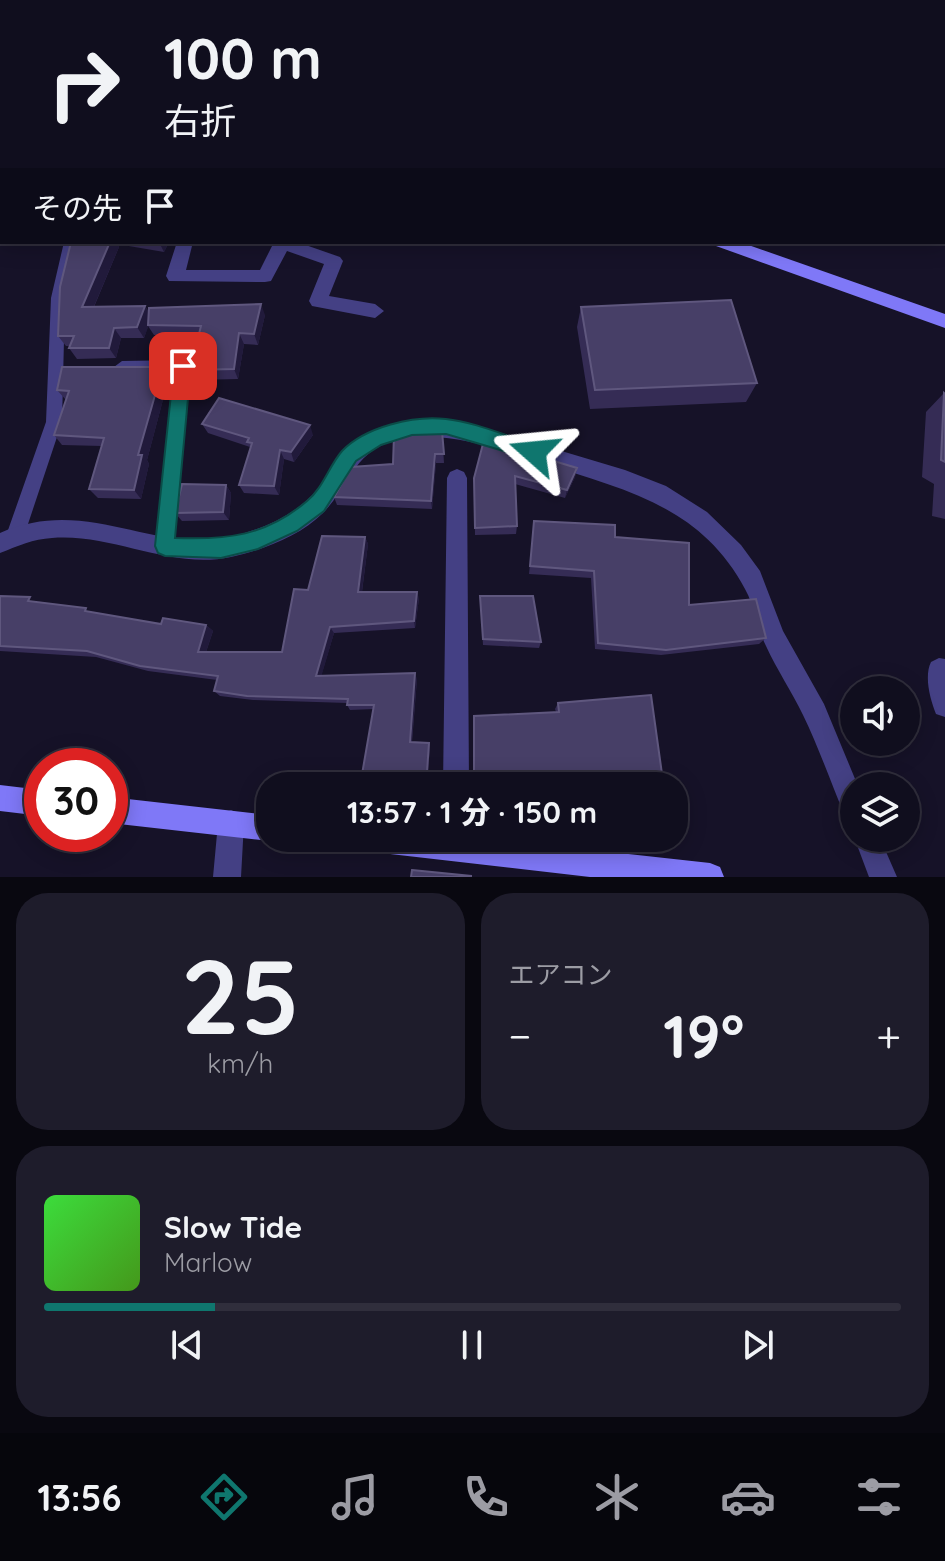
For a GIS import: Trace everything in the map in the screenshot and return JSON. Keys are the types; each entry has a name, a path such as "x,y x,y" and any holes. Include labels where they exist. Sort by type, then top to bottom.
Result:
{"street":[{"path":"184,244 175,276 265,276 282,244"},
{"path":"288,244 334,261 318,301 375,311"},
{"path":"728,244 945,321"},
{"path":"8,538 41,528 92,531 165,546 221,549 258,540 291,525 317,505 350,455 376,439 412,427 446,426 461,430 631,480 673,501 713,531 737,556 759,593 775,641 814,711 840,773"},
{"path":"456,772 457,478"},
{"path":"945,671 939,670 945,705"},
{"path":"0,798 24,801"},
{"path":"128,812 256,826"},
{"path":"227,877 231,823"},
{"path":"522,852 710,877"},
{"path":"873,852 883,877"}],"lane":[{"path":"8,538 54,422 64,368 58,298 71,244"},
{"path":"104,367 183,366 165,546"}],"building":[{"path":"71,244 109,244 82,307 145,306 137,327 114,328 109,348 69,348 74,336 58,336 60,287"},
{"path":"731,300 757,383 595,390 581,307"},
{"path":"261,304 254,334 239,333 234,369 190,370 201,326 148,325 149,308"},
{"path":"62,367 163,367 138,455 142,455 134,490 89,489 104,438 54,435 69,391 57,390"},
{"path":"945,394 945,462 941,460"},
{"path":"219,398 310,425 291,452 280,450 274,486 239,485 252,443 247,442 249,438 202,424"},
{"path":"442,431 444,454 435,454 431,501 334,497 351,467 393,464 394,435"},
{"path":"484,440 577,468 567,490 515,476 517,526 475,528 474,478"},
{"path":"182,484 226,485 223,512 175,513"},
{"path":"534,521 615,525 615,537 689,543 689,605 756,599 766,638 666,650 598,643 594,571 530,566"},
{"path":"322,536 365,537 358,592 417,592 414,621 330,627 316,676 415,673 410,742 429,743 427,772 362,772 374,705 347,705 348,699 247,696 214,691 218,676 140,666 87,651 0,646 0,596 30,597 28,601 86,608 85,611 161,624 163,618 206,625 198,652 282,652 294,589 308,590"},
{"path":"480,596 533,596 541,642 483,639"},
{"path":"651,695 662,772 474,772 474,716 559,712 558,703"},
{"path":"412,870 471,876 471,877 411,877"}],"route":[{"path":"183,366 165,546 221,549 258,540 291,525 317,505 350,455 376,439 412,427 446,426 534,452"}]}
